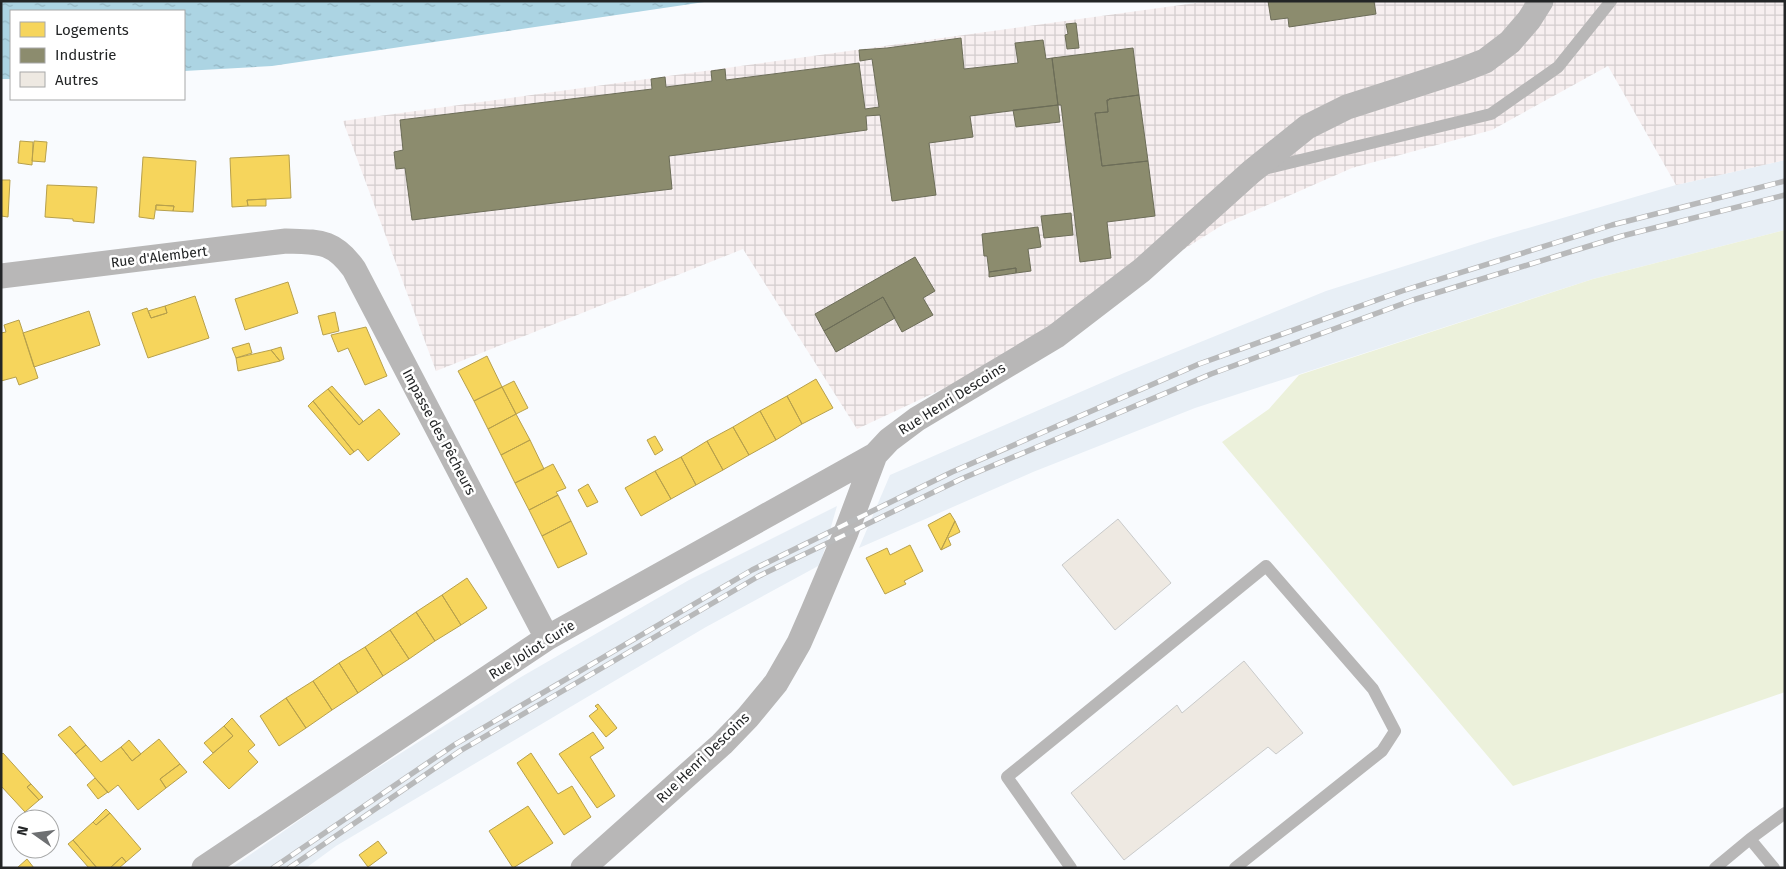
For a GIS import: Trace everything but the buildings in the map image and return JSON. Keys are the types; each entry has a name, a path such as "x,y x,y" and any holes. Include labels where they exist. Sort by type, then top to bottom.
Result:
{"street":[{"name":"Rue Henri Descoins","path":"583,868 722,744 748,717 776,683 799,643 813,611 875,455 889,440 917,419 1056,336 1142,270 1251,172 1307,127 1347,107 1485,61 1510,42 1529,20 1541,1"},
{"name":"Rue d'Alembert","path":"1,276 286,241 316,242"},
{"name":"Impasse des Pêcheurs","path":"316,242 340,251 354,269 547,638"},
{"name":"Rue Joliot Curie","path":"204,868 547,638 875,455"}],"lane":[{"path":"1251,172 1491,114 1558,67 1611,1"},
{"path":"1071,868 1007,777 1266,566 1373,689 1395,732 1382,751 1235,868"},
{"path":"1715,868 1785,813"},
{"path":"1750,839 1774,868"}],"shaded area":[{"path":"1210,1 1785,1 1785,160 1676,185 1608,66 1492,130 1352,168 1224,224 1015,355 857,429 743,249 436,371 343,121"},
{"path":"1785,160 1785,230 1593,279 1195,408 1033,472 859,548 890,475 1124,373 1326,291 1490,239 1676,185"},
{"path":"837,506 820,565 706,627 336,846 306,868 231,868 341,791 521,677 689,580"}],"green space":[{"path":"1785,230 1785,692 1513,786 1222,442 1269,409 1299,375 1593,279"}],"water":[{"path":"1,1 711,1 272,66 185,71 185,10 10,10 10,79 1,79"}],"railway":[{"path":"273,868 454,745 752,570 952,472 1199,364 1402,291 1612,225 1785,181"},
{"path":"289,868 460,751 759,576 961,479 1211,374 1413,300 1622,236 1785,195"}]}
